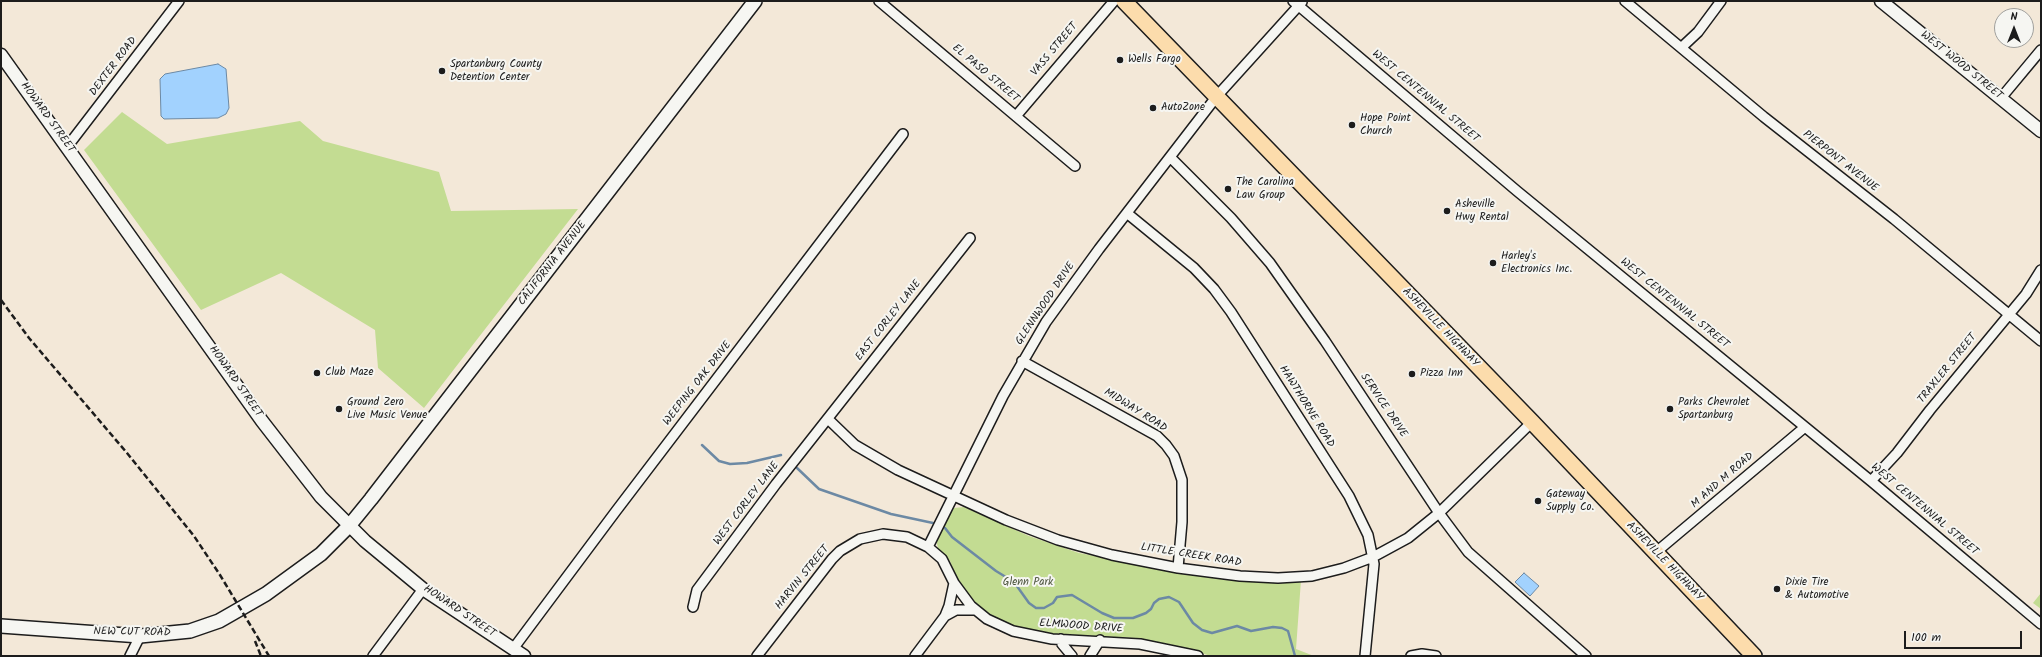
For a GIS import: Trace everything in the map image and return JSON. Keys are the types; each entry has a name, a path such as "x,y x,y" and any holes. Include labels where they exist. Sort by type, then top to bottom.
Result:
{"main road":[{"name":"CALIFORNIA AVENUE","path":"349,526 755,1"},
{"name":"ASHEVILLE HIGHWAY","path":"1124,1 1532,422 1754,656"},
{"name":"NEW CUT ROAD","path":"1,626 140,636 190,632 218,621 266,594 334,543 349,526"}],"street":[{"name":"DEXTER ROAD","path":"67,147 179,1"},
{"name":"EL PASO STREET","path":"879,1 1075,166"},
{"name":"VASS STREET","path":"1016,116 1114,1"},
{"name":"PIERPONT AVENUE","path":"1625,1 1764,117 1894,219 2041,341"},
{"path":"1682,48 1698,32 1721,1"},
{"name":"WEST WOOD STREET","path":"1881,1 2041,131"},
{"name":"GLENNWOOD DRIVE","path":"928,547 1022,361 1072,285 1171,158 1217,96 1298,2"},
{"name":"WEST CENTENNIAL STREET","path":"1298,2 1517,191 1871,481 2041,624"},
{"path":"2001,98 2041,50"},
{"name":"HOWARD STREET","path":"1,55 278,442 321,497 365,542 423,589 524,656"},
{"name":"WEEPING OAK DRIVE","path":"514,649 616,511 903,134"},
{"name":"SERVICE DRIVE","path":"1171,158 1231,218 1270,263 1329,347 1458,541 1478,563 1586,656"},
{"name":"HAWTHORNE ROAD","path":"1128,214 1194,268 1231,312 1349,496 1368,535 1373,557 1374,571 1366,656"},
{"name":"EAST CORLEY LANE","path":"828,419 970,238"},
{"name":"TRAXLER STREET","path":"1871,481 1897,453 2008,314 2026,294 2041,270"},
{"name":"MIDWAY ROAD","path":"1022,361 1151,433 1166,445 1174,456 1182,480 1182,522 1178,568"},
{"name":"LITTLE CREEK ROAD","path":"828,419 855,445 898,470 1006,520 1058,540 1112,555 1178,568 1247,577 1295,578 1328,572 1373,557 1408,538 1440,513 1532,422"},
{"name":"WEST CORLEY LANE","path":"693,607 697,590 828,419"},
{"name":"M AND M ROAD","path":"1655,553 1805,427"},
{"name":"HARVIN STREET","path":"757,656 832,558 850,544 872,536 895,535 907,537 928,547"},
{"name":"ELMWOOD DRIVE","path":"928,547 942,560 962,596 976,610 997,624 1013,631 1037,637 1100,640 1140,644 1198,656"},
{"path":"915,656 945,616 949,606 954,583"},
{"path":"373,656 423,589"},
{"path":"945,616 956,610 976,610"},
{"path":"130,656 140,636"},
{"path":"1061,639 1062,644 1072,656"},
{"path":"1090,656 1100,640"},
{"path":"1411,656 1422,654 1436,656"}],"green space":[{"path":"122,112 167,144 300,121 323,141 439,172 451,211 578,209 424,408 378,368 375,330 281,273 201,310 84,150"},
{"name":"Glenn Park","path":"964,507 1029,536 1079,553 1202,576 1256,581 1301,580 1296,649 1314,656 1211,656 1177,646 1137,638 1050,634 1014,627 982,610 967,595 957,579 950,561 938,549 936,538 954,508"},
{"path":"2041,593 2041,609 2033,603"}],"water":[{"path":"218,64 226,69 229,108 226,114 218,118 164,119 161,116 160,79 165,74"},
{"path":"1524,573 1539,586 1530,596 1515,582"}],"waterway":[{"path":"702,445 719,461 730,464 747,463 781,455"},
{"path":"797,468 819,489 891,514 933,523"},
{"path":"945,528 952,537 996,571 1014,582 1029,603 1036,608 1044,608 1053,603 1057,597 1072,595 1102,613 1114,618 1133,618 1146,613 1159,599 1169,597 1179,602 1193,623 1202,630 1212,633 1237,626 1251,631 1273,627 1282,628 1288,631 1295,656"}],"railway":[{"path":"1,300 29,338 127,453 194,536 220,575 269,656"},
{"path":"255,641 261,656"}],"place":[{"name":"Wells Fargo","path":"1120,60"},
{"name":"Spartanburg County Detention Center","path":"442,71"},
{"name":"AutoZone","path":"1153,108"},
{"name":"Hope Point Church","path":"1352,125"},
{"name":"The Carolina Law Group","path":"1228,189"},
{"name":"Asheville Hwy Rental","path":"1447,211"},
{"name":"Harley's Electronics Inc.","path":"1493,263"},
{"name":"Club Maze","path":"317,373"},
{"name":"Pizza Inn","path":"1412,374"},
{"name":"Ground Zero Live Music Venue","path":"339,409"},
{"name":"Parks Chevrolet Spartanburg","path":"1670,409"},
{"name":"Gateway Supply Co.","path":"1538,501"},
{"name":"Dixie Tire & Automotive","path":"1777,589"}]}
